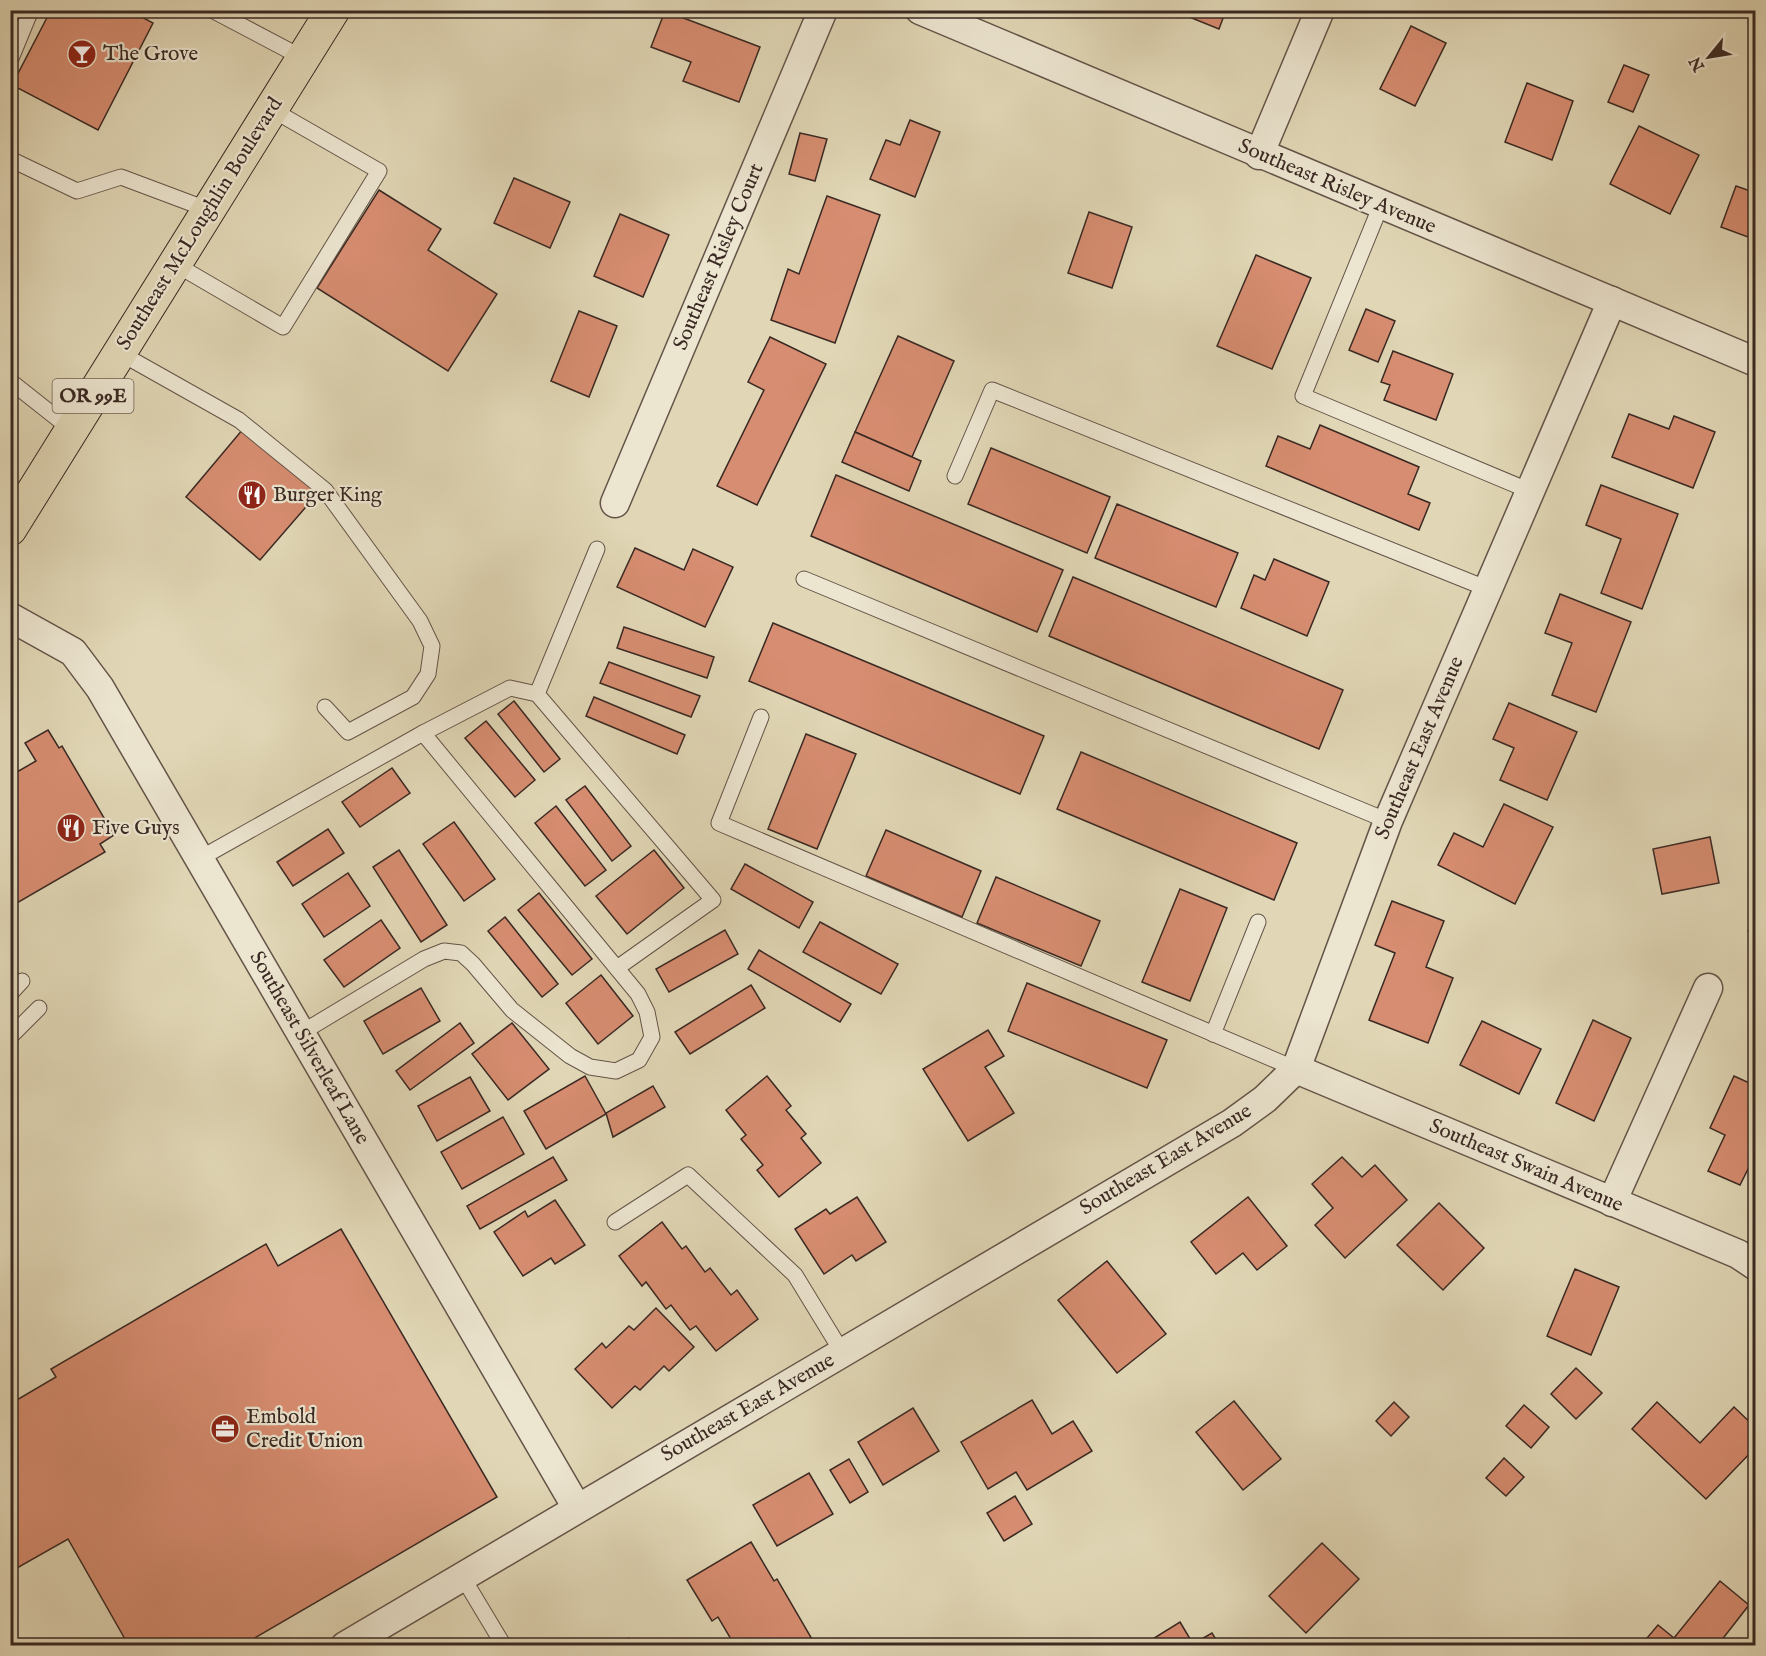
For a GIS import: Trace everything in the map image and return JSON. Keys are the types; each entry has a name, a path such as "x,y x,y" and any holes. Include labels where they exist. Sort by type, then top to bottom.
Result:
{"main road":[{"name":"Southeast McLoughlin Boulevard","path":"10,529 333,10"}],"street":[{"name":"Southeast Risley Court","path":"615,503 823,10"},
{"name":"Southeast Risley Avenue","path":"920,10 1259,155 1755,362"},
{"path":"1259,155 1320,10"},
{"name":"Southeast East Avenue","path":"345,1646 1232,1123 1265,1099 1296,1069 1388,821 1612,301"},
{"name":"Southeast Silverleaf Lane","path":"10,617 73,652 89,672 577,1508"},
{"path":"1612,1202 1708,988"},
{"name":"Southeast Swain Avenue","path":"1296,1069 1738,1254 1755,1266"}],"lane":[{"path":"10,61 31,10"},
{"path":"212,10 303,58"},
{"path":"175,264 283,327 380,171 271,109"},
{"path":"10,159 77,191 122,177 209,210"},
{"path":"1381,205 1303,396 1530,491"},
{"path":"120,353 239,420 325,490 420,621 432,646 428,674 413,697 348,732 325,707"},
{"path":"10,381 72,430"},
{"path":"955,476 992,390 1488,589"},
{"path":"537,693 597,549"},
{"path":"804,579 1388,821"},
{"path":"199,859 423,733 510,688 537,693 713,900 616,968"},
{"path":"761,717 718,823 1296,1069"},
{"path":"301,1033 424,959 444,951 461,953 512,1010 545,1038 590,1067 616,1071 639,1060 652,1037 647,1012 638,994 423,733"},
{"path":"1213,1034 1258,922"},
{"path":"10,994 22,981"},
{"path":"10,1036 39,1008"},
{"path":"615,1221 688,1175 795,1275 842,1352"},
{"path":"462,1576 504,1646"}],"building":[{"name":"The Grove","path":"51,10 129,10 153,23 98,130 12,85"},
{"path":"1172,10 1226,10 1219,29"},
{"path":"665,11 760,47 739,102 683,81 691,62 651,47"},
{"path":"1411,26 1446,43 1415,106 1380,89"},
{"path":"1624,65 1649,75 1633,112 1608,102"},
{"path":"1527,83 1573,101 1552,160 1505,142"},
{"path":"910,120 940,132 915,197 870,179 886,140 900,145"},
{"path":"1639,126 1699,155 1670,214 1610,184"},
{"path":"800,133 827,139 815,181 789,174"},
{"path":"514,178 570,202 550,248 494,223"},
{"path":"1736,186 1756,193 1756,240 1721,227"},
{"path":"379,190 441,229 428,250 497,294 448,371 317,288"},
{"path":"827,196 880,215 835,343 771,320 788,269 799,274"},
{"path":"1089,212 1132,227 1112,288 1068,273"},
{"path":"620,214 669,235 643,297 594,276"},
{"path":"1256,255 1311,278 1272,369 1217,346"},
{"path":"1366,309 1395,321 1378,362 1349,350"},
{"path":"579,311 617,326 589,397 551,381"},
{"path":"898,336 954,361 912,457 855,432"},
{"path":"770,337 826,364 757,505 717,486 764,390 748,382"},
{"path":"1393,351 1453,374 1436,420 1384,400 1390,385 1381,382"},
{"path":"1629,414 1669,429 1674,416 1715,432 1693,488 1612,457"},
{"path":"1320,425 1419,467 1408,494 1430,503 1419,530 1266,466 1278,436 1310,449"},
{"name":"Burger King","path":"243,429 318,493 260,560 186,497"},
{"path":"855,432 921,461 909,491 842,462"},
{"path":"991,448 1110,497 1087,553 968,504"},
{"path":"836,475 1063,570 1037,632 811,536"},
{"path":"1601,485 1678,514 1642,609 1601,593 1621,539 1586,525"},
{"path":"1117,504 1238,553 1216,607 1095,558"},
{"path":"635,548 684,570 693,549 733,567 705,627 617,587"},
{"path":"1274,559 1329,582 1307,636 1241,608 1254,575 1265,580"},
{"path":"1073,577 1343,690 1319,749 1049,636"},
{"path":"1560,594 1631,622 1596,712 1552,695 1572,643 1545,633"},
{"path":"773,623 1044,736 1020,794 749,681"},
{"path":"624,627 714,657 707,678 617,648"},
{"path":"609,662 700,696 691,717 600,683"},
{"path":"594,697 685,735 677,754 586,716"},
{"path":"514,701 560,759 544,772 498,714"},
{"path":"1509,703 1577,732 1547,800 1500,780 1514,748 1493,739"},
{"path":"486,721 535,780 515,797 465,738"},
{"path":"48,730 59,748 62,746 114,835 100,844 105,852 10,907 10,776 36,761 25,743"},
{"path":"806,734 856,754 817,849 768,829"},
{"path":"1081,752 1297,843 1274,900 1057,809"},
{"path":"392,768 410,793 360,827 342,802"},
{"path":"585,786 631,846 612,861 566,800"},
{"path":"1504,804 1553,827 1515,904 1438,865 1454,833 1483,847"},
{"path":"556,806 606,870 585,886 535,823"},
{"path":"454,822 495,879 464,901 423,844"},
{"path":"328,829 344,853 293,886 277,862"},
{"path":"886,830 981,871 962,917 866,876"},
{"path":"1710,837 1719,883 1662,894 1653,849"},
{"path":"399,850 447,925 421,942 373,867"},
{"path":"654,850 684,888 627,934 596,896"},
{"path":"745,864 813,902 799,928 731,889"},
{"path":"348,873 370,906 324,937 302,904"},
{"path":"996,877 1100,921 1081,966 977,923"},
{"path":"1180,889 1227,908 1190,1001 1142,982"},
{"path":"539,893 592,959 572,975 518,910"},
{"path":"1392,901 1444,921 1426,967 1453,978 1428,1043 1369,1020 1395,953 1375,945"},
{"path":"505,917 558,984 542,997 488,931"},
{"path":"381,920 400,948 344,987 324,960"},
{"path":"1756,921 1756,937 1748,931"},
{"path":"820,922 898,964 881,994 803,952"},
{"path":"725,930 738,954 669,992 656,969"},
{"path":"759,950 851,1004 840,1022 748,969"},
{"path":"601,975 633,1016 598,1044 566,1003"},
{"path":"1027,983 1167,1040 1147,1088 1008,1031"},
{"path":"751,985 765,1008 690,1054 675,1032"},
{"path":"421,988 440,1021 383,1054 364,1021"},
{"path":"1593,1020 1631,1038 1594,1121 1556,1103"},
{"path":"1482,1021 1541,1049 1519,1094 1460,1065"},
{"path":"460,1023 474,1043 410,1090 396,1071"},
{"path":"512,1023 549,1069 508,1100 472,1054"},
{"path":"988,1030 1004,1056 985,1067 1014,1113 968,1141 923,1069"},
{"path":"585,1076 606,1114 546,1149 524,1111"},
{"path":"767,1076 791,1106 786,1110 806,1134 801,1138 821,1163 779,1197 757,1170 763,1165 741,1139 746,1135 726,1110"},
{"path":"1734,1076 1756,1086 1756,1153 1740,1185 1708,1171 1725,1135 1710,1128"},
{"path":"470,1077 490,1111 437,1141 418,1106"},
{"path":"653,1086 665,1107 613,1137 606,1113"},
{"path":"503,1117 524,1154 462,1189 441,1152"},
{"path":"553,1157 567,1180 480,1229 467,1206"},
{"path":"1342,1157 1362,1177 1375,1165 1407,1200 1345,1258 1315,1225 1333,1208 1312,1184"},
{"path":"857,1197 886,1242 856,1261 852,1255 824,1274 795,1229 826,1209 830,1214"},
{"path":"1248,1197 1287,1246 1257,1270 1243,1253 1216,1274 1191,1242"},
{"path":"555,1200 585,1245 555,1264 551,1258 523,1276 494,1232 525,1211 528,1217"},
{"path":"1439,1203 1484,1248 1443,1290 1397,1245"},
{"path":"662,1222 682,1249 686,1246 705,1272 710,1268 731,1295 737,1290 758,1319 716,1351 696,1326 690,1330 671,1305 666,1309 646,1282 642,1286 619,1256"},
{"path":"341,1229 497,1497 241,1646 129,1646 68,1539 10,1572 10,1404 56,1377 51,1369 266,1244 278,1266"},
{"path":"1107,1261 1166,1334 1117,1373 1058,1300"},
{"path":"1575,1269 1619,1287 1591,1355 1547,1336"},
{"path":"656,1308 694,1347 669,1371 664,1366 640,1390 635,1386 612,1408 575,1369 602,1343 606,1348 629,1326 634,1330"},
{"path":"1576,1368 1602,1393 1576,1419 1551,1394"},
{"path":"1032,1400 1052,1434 1073,1421 1092,1451 1027,1490 1016,1472 988,1489 961,1442"},
{"path":"1234,1401 1281,1459 1243,1490 1196,1432"},
{"path":"1394,1402 1409,1417 1391,1436 1376,1421"},
{"path":"1657,1402 1700,1443 1734,1407 1756,1428 1756,1447 1706,1499 1632,1429"},
{"path":"1524,1405 1549,1427 1531,1448 1506,1426"},
{"path":"913,1408 939,1451 883,1485 858,1442"},
{"path":"1504,1458 1524,1477 1506,1496 1486,1478"},
{"path":"849,1459 868,1492 850,1503 830,1470"},
{"path":"809,1473 833,1514 777,1546 753,1505"},
{"path":"1015,1496 1032,1524 1004,1541 987,1513"},
{"path":"751,1542 774,1581 777,1579 816,1646 735,1646 718,1617 712,1621 687,1580"},
{"path":"1322,1543 1359,1579 1306,1633 1269,1596"},
{"path":"1720,1581 1749,1605 1717,1646 1642,1644 1658,1625 1674,1638"},
{"path":"1180,1622 1193,1644 1212,1633 1220,1646 1155,1646 1151,1640"},
{"path":"629,1638 633,1646 616,1646"}],"place":[{"name":"The Grove","path":"82,54"},
{"name":"Burger King","path":"252,495"},
{"name":"Five Guys","path":"71,828"},
{"name":"Embold Credit Union","path":"225,1429"}]}
